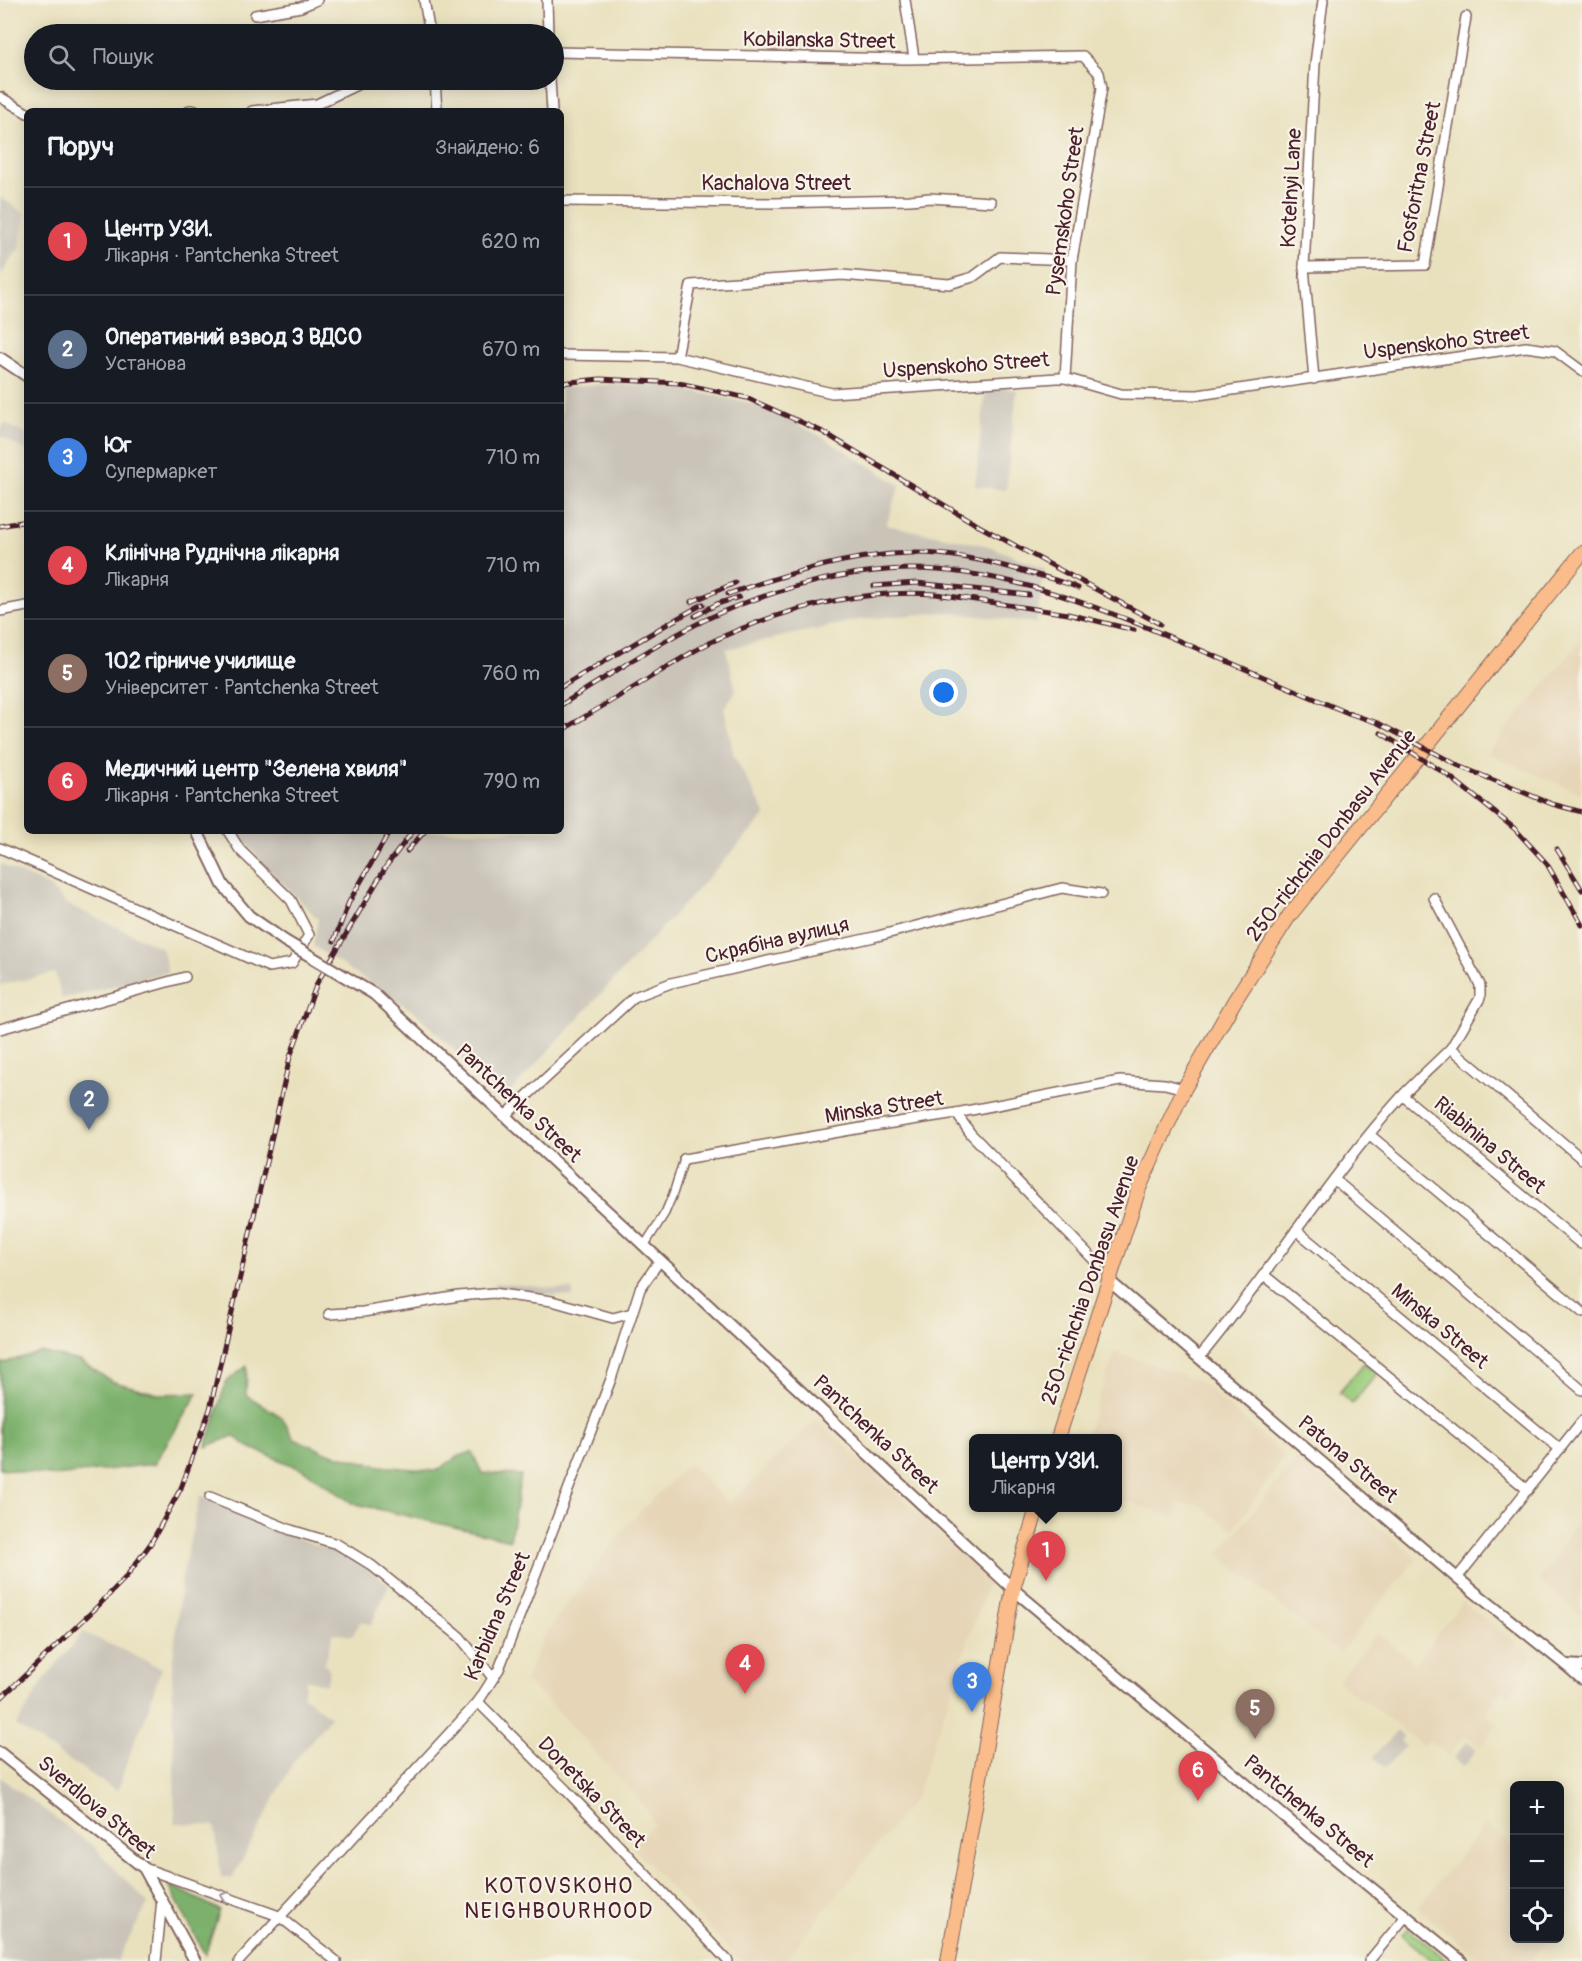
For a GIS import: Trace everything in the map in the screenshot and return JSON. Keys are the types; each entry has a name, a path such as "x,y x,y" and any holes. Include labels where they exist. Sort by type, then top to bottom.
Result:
{"main road":[{"name":"250-richchia Donbasu Avenue","path":"1059,1434 1139,1188 1184,1089 1235,1000 1289,916 1582,553"},
{"path":"948,1961 1013,1589 1036,1512"}],"street":[{"path":"255,15 301,7 317,0"},
{"path":"424,0 428,24"},
{"path":"547,0 548,24"},
{"path":"905,0 914,58"},
{"name":"Kotelnyi Lane","path":"1314,379 1304,267 1315,64 1323,0"},
{"name":"Fosforitna Street","path":"1304,267 1425,265 1466,17"},
{"name":"Kobilanska Street","path":"564,52 757,57 1083,56"},
{"name":"Pysemskoho Street","path":"1065,378 1072,260 1102,88 1099,74 1083,56"},
{"path":"280,108 317,104 346,90"},
{"path":"436,90 437,108"},
{"path":"551,90 552,108"},
{"path":"0,97 24,111"},
{"name":"Kachalova Street","path":"564,201 774,203 930,198 991,202"},
{"path":"677,357 691,285 842,275 949,284 973,277 1000,257 1072,260"},
{"name":"Uspenskoho Street","path":"564,356 677,357 832,393 1065,378 1121,394 1198,395 1526,347 1555,351 1582,371"},
{"path":"0,358 24,374"},
{"path":"0,611 24,607"},
{"name":"Pantchenka Street","path":"198,834 223,885 249,916 374,994 1013,1589 1461,1961"},
{"path":"0,848 269,967 292,963 309,935 291,900 240,850 230,834"},
{"name":"Скрябіна вулиця","path":"505,1116 634,997 671,983 874,937 1062,888 1101,894"},
{"path":"1199,1358 1234,1316 1296,1230 1370,1135 1403,1096 1451,1048 1480,998 1480,985 1434,898"},
{"path":"0,1029 185,977"},
{"path":"1451,1048 1582,1159"},
{"name":"Minska Street","path":"644,1246 665,1213 684,1159 873,1125 956,1113 1120,1081 1165,1084 1184,1089"},
{"name":"Riabinina Street","path":"1403,1096 1581,1244"},
{"path":"956,1113 971,1134 1098,1264"},
{"path":"1370,1135 1582,1312"},
{"name":"Minska Street","path":"1335,1180 1582,1390"},
{"name":"Minska Street","path":"1296,1230 1560,1449"},
{"name":"Karbidna Street","path":"239,1961 478,1702 499,1669 573,1482 611,1379 640,1289 660,1260"},
{"path":"1263,1275 1527,1490"},
{"name":"Patona Street","path":"1108,1280 1457,1578 1582,1678"},
{"path":"329,1314 370,1311 459,1296 493,1293 552,1301 613,1317 632,1313"},
{"path":"1457,1578 1582,1421"},
{"path":"210,1497 291,1530 337,1544 362,1560 460,1637 493,1678"},
{"path":"1566,1665 1582,1666"},
{"name":"Donetska Street","path":"478,1702 566,1790 728,1961"},
{"name":"Sverdlova Street","path":"0,1753 144,1868 195,1961"},
{"path":"144,1868 279,1916 336,1961"},
{"path":"156,1961 162,1899"},
{"path":"1369,1961 1406,1916"}],"shaded area":[{"path":"0,197 24,213 24,221 20,247 0,276"},
{"path":"610,384 666,386 746,402 774,412 822,437 900,485 886,525 989,546 1045,569 1036,623 946,612 863,619 726,649 736,691 724,708 734,756 766,815 504,1099 416,1013 313,946 318,919 262,862 240,834 564,834 564,388"},
{"path":"986,386 1017,390 1006,490 975,486"},
{"path":"5,423 24,433 24,449 0,436"},
{"path":"1582,639 1582,794 1487,753"},
{"path":"0,864 48,886 67,904 162,948 168,972 62,999 55,973 0,985"},
{"path":"495,1283 573,1290 573,1297 494,1290"},
{"path":"1115,1352 1199,1381 1285,1456 1233,1530 1198,1504 1179,1504 1174,1517 1122,1499 1122,1434 1086,1434"},
{"path":"816,1419 989,1579 916,1797 784,1961 740,1961 631,1846 654,1824 643,1804 555,1708 525,1681 544,1636 630,1521 689,1464 729,1504"},
{"path":"1297,1459 1417,1558 1339,1653 1218,1554"},
{"path":"200,1496 289,1535 349,1557 389,1584 371,1625 361,1621 352,1636 334,1633 324,1664 330,1670 326,1685 306,1679 303,1695 330,1717 293,1763 232,1879 221,1877 215,1826 175,1823 172,1668 182,1576"},
{"path":"1582,1514 1582,1616 1540,1581"},
{"path":"1463,1602 1532,1656 1519,1673 1523,1677 1509,1695 1503,1690 1485,1713 1498,1724 1480,1747 1465,1735 1448,1756 1428,1740 1423,1746 1338,1681 1377,1633 1415,1663"},
{"path":"83,1632 161,1668 143,1725 135,1739 117,1791 16,1726 46,1677"},
{"path":"1397,1730 1404,1737 1400,1741 1405,1746 1385,1768 1373,1757"},
{"path":"1467,1741 1477,1749 1464,1766 1454,1758"},
{"path":"0,1777 94,1847 148,1903 117,1961 0,1961"},
{"path":"1486,1824 1510,1845 1510,1943 1546,1943 1530,1961 1482,1961 1417,1908"},
{"path":"1564,1887 1580,1901 1564,1920"}],"green space":[{"path":"40,1352 80,1361 111,1381 158,1394 198,1393 154,1464 55,1476 0,1468 0,1364"},
{"path":"1364,1363 1377,1374 1352,1404 1339,1393"},
{"path":"247,1366 246,1395 282,1417 294,1439 331,1454 381,1466 436,1471 457,1457 472,1452 482,1473 521,1475 510,1540 352,1503 306,1471 249,1447 233,1436 206,1447 226,1382"},
{"path":"168,1884 220,1910 205,1955"},
{"path":"1407,1928 1448,1961 1433,1961 1402,1935"}],"railway":[{"path":"564,383 600,379 679,383 747,398 823,432 979,526 1160,624"},
{"path":"0,526 24,522"},
{"path":"728,594 840,562 863,557 910,553 939,554 983,561 1053,579 1078,588"},
{"path":"564,703 670,638 739,605 802,585 845,575 911,569 947,571 1018,583 1088,605 1189,645 1348,713 1378,723 1459,766 1552,804 1582,812"},
{"path":"691,602 735,583"},
{"path":"874,586 917,583 1029,595"},
{"path":"564,729 711,642 792,611 849,598 907,593 936,594 1068,614 1134,630"},
{"path":"695,616 717,604 739,597"},
{"path":"564,685 703,604"},
{"path":"1381,733 1449,776 1515,829 1547,864 1582,925"},
{"path":"334,941 349,902 388,834"},
{"path":"0,1699 126,1577 151,1543 181,1488 210,1409 290,1057 317,983 387,865 411,834"},
{"path":"407,851 422,834"},
{"path":"1557,849 1582,890"}],"place":[{"name":"Оперативний взвод 3 ВДСО","path":"89,1130"},
{"name":"Центр УЗИ.","path":"1046,1581"},
{"name":"Клінічна Руднічна лікарня","path":"745,1694"},
{"name":"Юг","path":"972,1712"},
{"name":"102 гірниче училище","path":"1255,1739"},
{"name":"Медичний центр \"Зелена хвиля\"","path":"1198,1801"}],"district":[{"name":"KOTOVSKOHO NEIGHBOURHOOD","path":"559,1898"}]}
